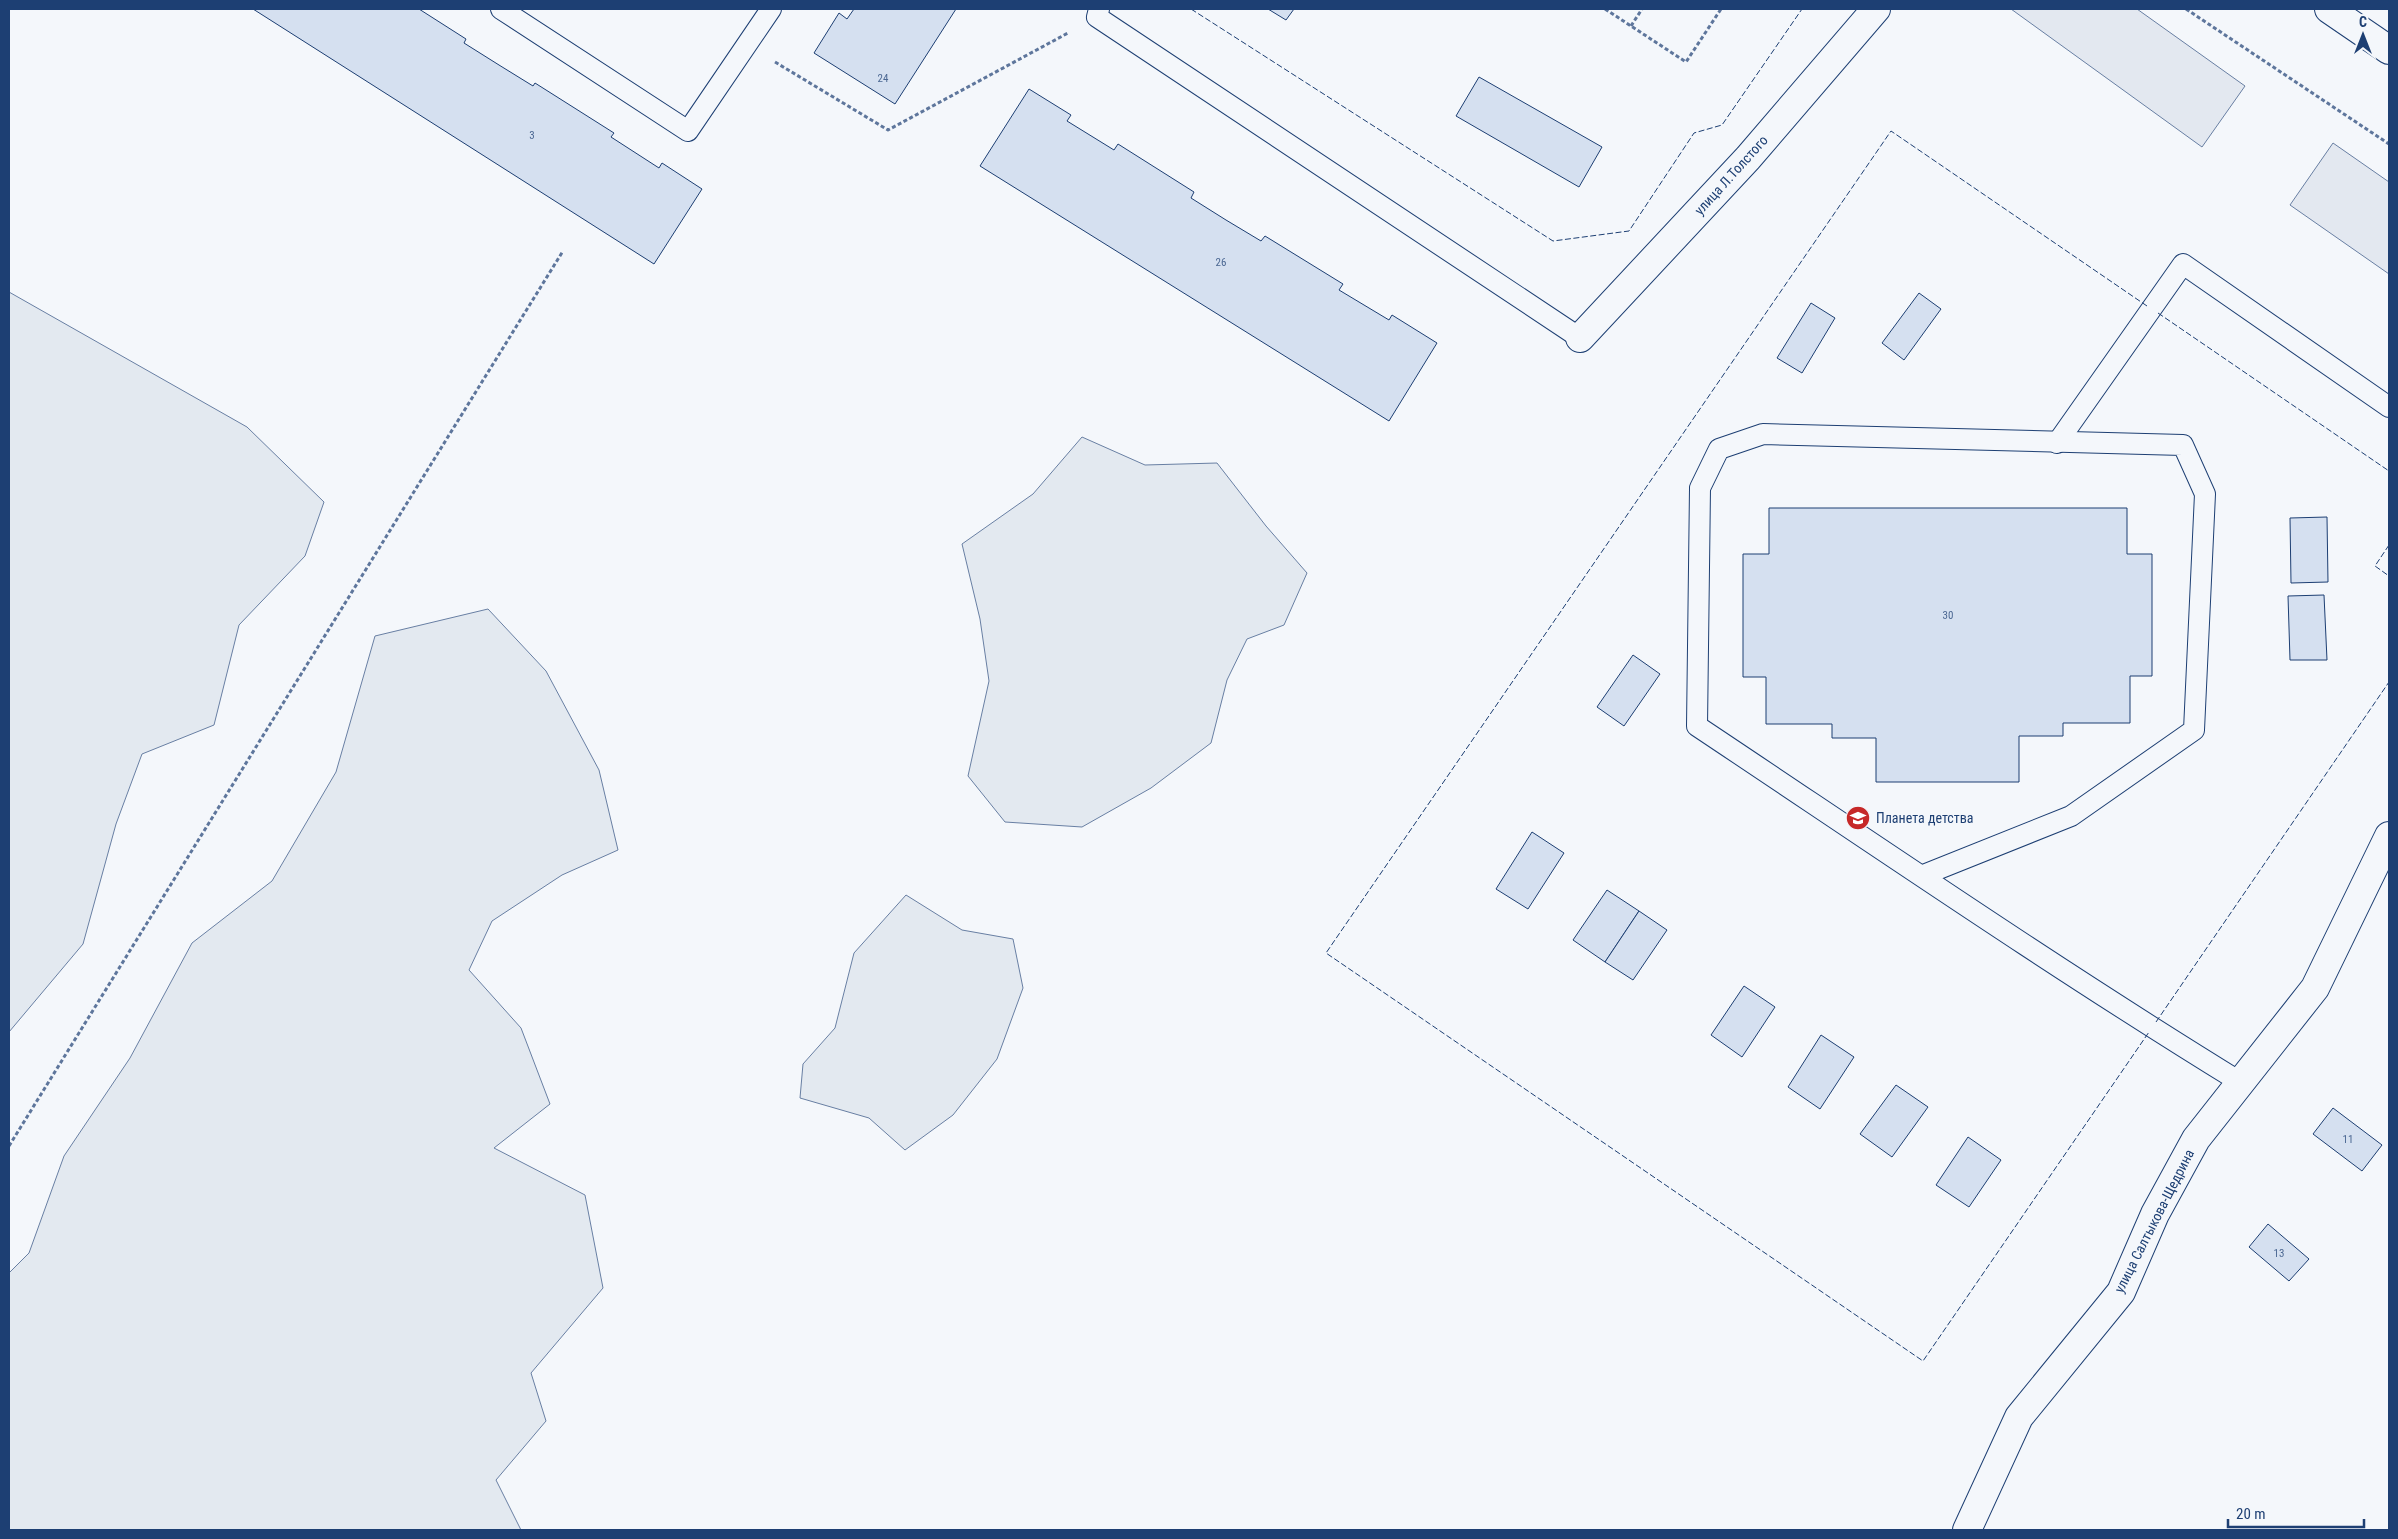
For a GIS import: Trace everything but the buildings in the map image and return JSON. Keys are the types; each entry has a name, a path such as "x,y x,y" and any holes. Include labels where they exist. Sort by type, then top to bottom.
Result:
{"street":[{"name":"улица Л.Толстого","path":"1580,338 1748,158 1876,9"},
{"path":"2329,9 2389,50"},
{"name":"улица Салтыкова-Щедрина","path":"1967,1530 2019,1417 2121,1292 2155,1214 2196,1139 2315,988 2389,836"}],"lane":[{"path":"501,9 688,131 771,9"},
{"path":"1098,13 1580,338"},
{"path":"2057,443 2183,264 2389,407"},
{"path":"1922,876 2071,816 2194,730 2205,494 2183,445 1762,434 1719,449 1700,488 1697,726 1922,876 2152,1028 2240,1082"}],"path":[{"path":"1605,9 1686,62 1721,9"},
{"path":"1631,26 1642,9"},
{"path":"2186,9 2389,144"},
{"path":"747,45 888,130 1098,13"},
{"path":"9,1146 563,251"}],"shaded area":[{"path":"2011,9 2137,9 2245,86 2202,147"},
{"path":"2333,143 2389,182 2389,274 2290,205"},
{"path":"9,292 247,427 324,502 305,556 239,625 214,725 142,754 116,824 83,944 9,1032"},
{"path":"1082,437 1145,465 1217,463 1266,526 1307,573 1284,625 1247,639 1227,680 1211,743 1151,788 1082,827 1005,822 968,776 989,681 980,619 962,544 1033,494"},
{"path":"488,609 546,671 599,770 618,850 562,875 492,921 469,970 521,1028 550,1104 494,1148 585,1195 603,1288 531,1373 546,1421 496,1480 521,1530 9,1530 9,1273 29,1253 64,1156 130,1058 192,943 272,881 336,772 375,636"},
{"path":"906,895 962,930 1013,939 1023,988 997,1059 953,1115 905,1150 869,1118 800,1098 803,1064 835,1028 854,953"}],"fence":[{"path":"1191,9 1553,241 1629,231 1694,133 1722,125 1802,9"},
{"path":"2147,306 1891,131 1326,953 1923,1361 2149,1032"},
{"path":"2158,313 2389,471"},
{"path":"2389,545 2375,566 2389,576"},
{"path":"2156,1022 2389,682"}],"place":[{"name":"Планета детства","path":"1858,818"}]}
